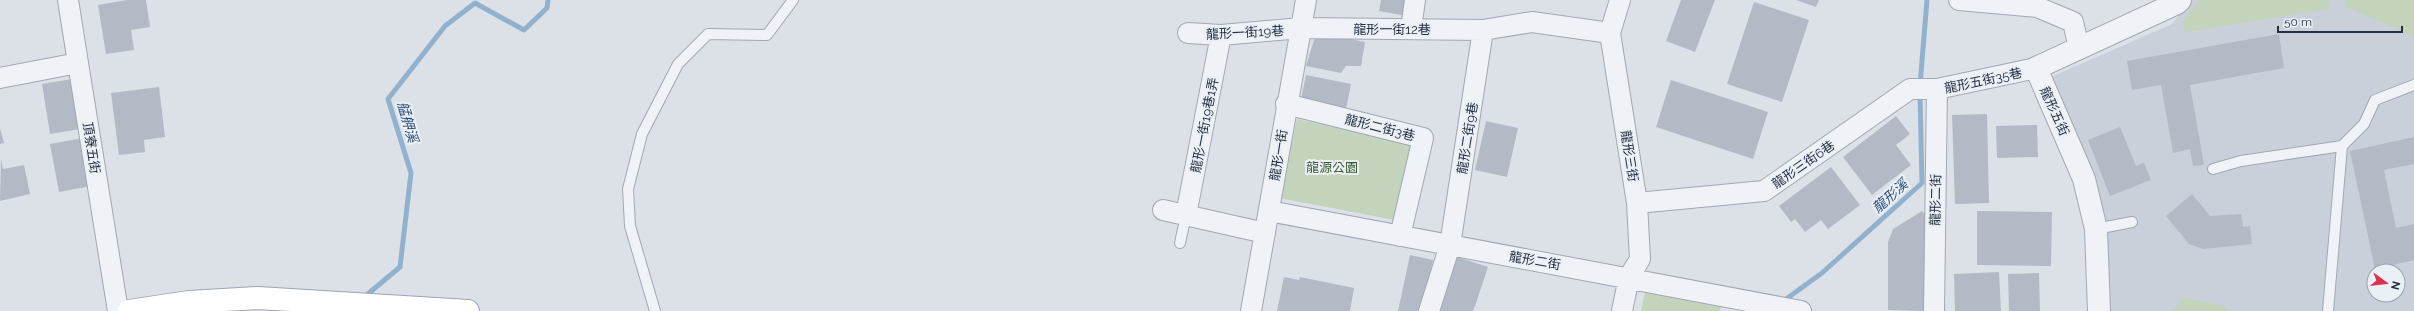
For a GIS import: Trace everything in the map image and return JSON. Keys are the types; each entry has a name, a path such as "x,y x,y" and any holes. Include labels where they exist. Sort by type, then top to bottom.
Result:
{"main road":[{"path":"129,311 189,302 230,298 290,299 468,311"}],"street":[{"name":"頂寮五街","path":"68,0 118,311"},
{"name":"龍形一街","path":"1251,311 1266,233 1286,104 1306,0"},
{"path":"1411,29 1416,0"},
{"name":"龍形三街","path":"1620,0 1610,33 1637,203 1640,259 1629,277 1622,311"},
{"path":"1959,0 2037,7 2073,22 2079,48"},
{"path":"2036,68 2177,3 2180,0"},
{"name":"龍形一街12巷","path":"1301,28 1483,30 1532,22 1610,33"},
{"name":"龍形一街19巷","path":"1188,33 1221,35 1301,28"},
{"name":"龍形二街9巷","path":"1429,311 1450,245 1483,30"},
{"name":"龍形一街19巷1弄","path":"1186,215 1221,35"},
{"path":"0,78 78,63"},
{"name":"龍形五街35巷","path":"1933,89 2036,68"},
{"name":"龍形五街","path":"2036,68 2084,179 2096,229 2099,311"},
{"name":"龍形三街6巷","path":"1637,203 1764,191 1910,89 1933,89"},
{"name":"龍形二街","path":"1933,89 1934,311"},
{"name":"龍形二街3巷","path":"1286,104 1423,138 1400,236"},
{"path":"1163,210 1266,233"},
{"name":"龍形二街","path":"1269,211 1629,277 1801,311"}],"lane":[{"path":"655,311 630,226 628,189 642,134 678,64 708,34 767,35 793,0"},
{"path":"2213,169 2241,161 2342,146 2364,124 2375,100 2414,85"},
{"path":"2328,311 2342,146"},
{"path":"1180,243 1186,215"},
{"path":"2096,229 2132,222"}],"shaded area":[{"path":"2191,0 2414,0 2414,311 2107,311 2103,227 2098,190 2051,77 2172,24"}],"green space":[{"path":"2200,0 2329,0 2330,9 2185,32 2183,21"},
{"path":"2346,0 2414,0 2414,36 2343,6"},
{"name":"龍源公園","path":"1297,119 1414,145 1400,221 1279,198"},
{"path":"1646,288 1721,305 1720,311 1641,311"},
{"path":"2184,298 2226,306 2227,311 2172,311"}],"building":[{"path":"127,0 146,0 150,27 131,30 134,50 106,54 98,5"},
{"path":"1381,0 1409,0 1407,16 1379,11"},
{"path":"1681,0 1715,0 1695,52 1666,41"},
{"path":"1796,0 1819,0 1816,7"},
{"path":"1754,2 1809,20 1782,102 1727,84"},
{"path":"1325,34 1365,42 1361,66 1346,66 1341,73 1306,66 1314,40"},
{"path":"2279,34 2284,68 2190,85 2204,165 2193,166 2190,149 2173,153 2161,85 2132,90 2127,61"},
{"path":"1306,75 1351,84 1346,109 1301,99"},
{"path":"72,79 80,129 50,134 42,84"},
{"path":"1671,80 1768,112 1753,159 1656,127"},
{"path":"159,87 165,137 144,140 145,152 119,155 111,93"},
{"path":"1987,114 1989,203 1955,204 1952,115"},
{"path":"1896,116 1910,134 1896,145 1911,165 1872,195 1843,157"},
{"path":"1486,121 1518,128 1507,177 1475,170"},
{"path":"2037,125 2038,157 1997,158 1996,126"},
{"path":"2120,127 2136,166 2144,163 2151,180 2110,196 2088,140"},
{"path":"0,128 4,143 0,144"},
{"path":"2414,137 2414,164 2384,170 2396,228 2414,224 2414,260 2401,263 2374,263 2350,151"},
{"path":"83,138 91,186 59,192 50,144"},
{"path":"1,159 3,169 24,165 30,194 0,201"},
{"path":"1831,167 1860,205 1828,229 1821,220 1805,232 1795,219 1791,222 1779,206"},
{"path":"2192,194 2210,216 2241,214 2243,227 2250,226 2252,244 2203,249 2189,244 2166,216"},
{"path":"1922,211 1928,217 1924,311 1888,310 1888,242 1893,229"},
{"path":"1977,211 2052,212 2051,266 1977,265"},
{"path":"1410,255 1433,260 1423,311 1398,311"},
{"path":"1457,257 1488,267 1473,311 1440,311"},
{"path":"1999,272 2001,311 1955,311 1954,274"},
{"path":"2039,273 2040,311 2009,311 2008,274"},
{"path":"1284,277 1299,280 1300,277 1354,288 1350,311 1277,311"}],"waterway":[{"name":"艋舺溪","path":"363,298 400,267 411,173 388,99 445,26 475,3 524,30 547,8 548,0"},
{"name":"龍形溪","path":"1920,85 1927,0"},
{"name":"龍形溪","path":"1782,302 1822,273 1922,183 1920,93"}]}
